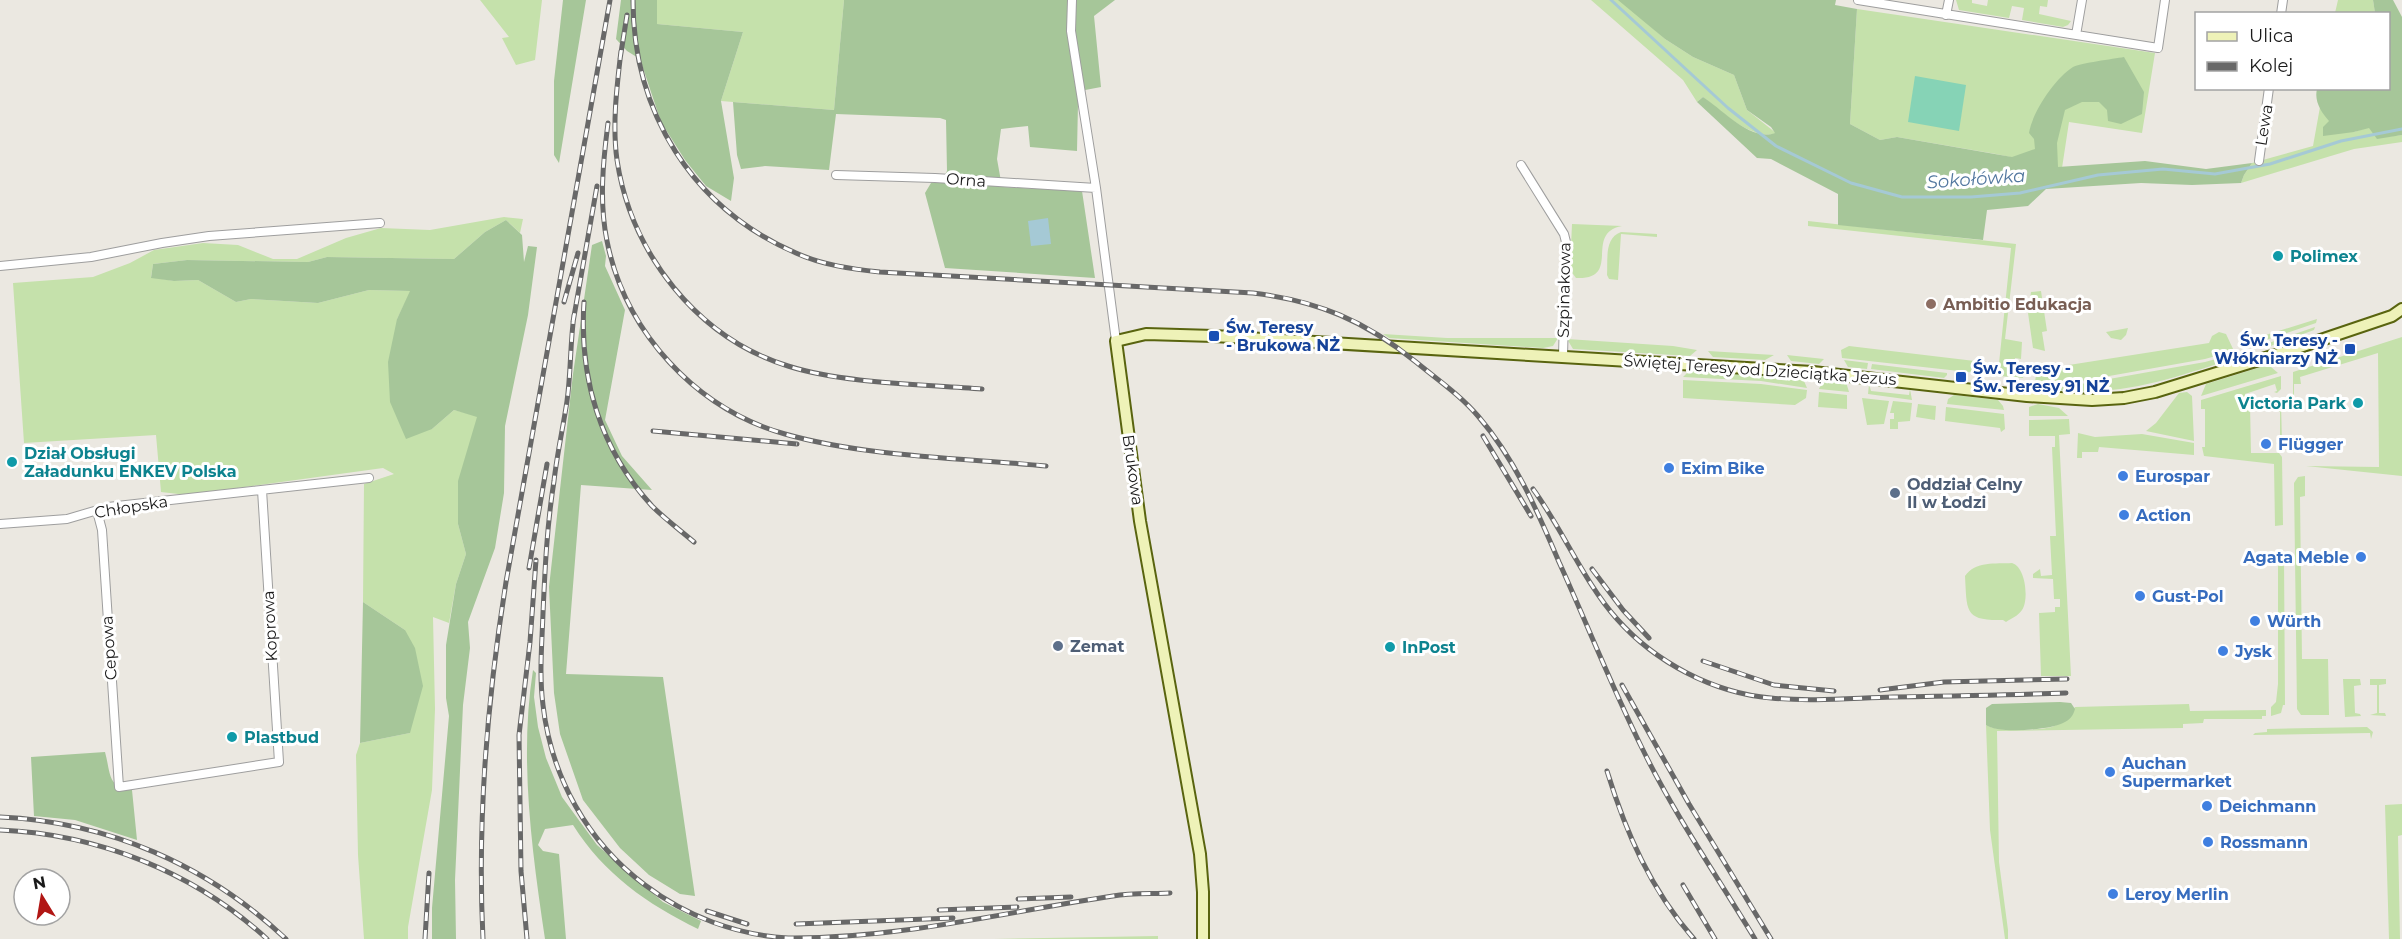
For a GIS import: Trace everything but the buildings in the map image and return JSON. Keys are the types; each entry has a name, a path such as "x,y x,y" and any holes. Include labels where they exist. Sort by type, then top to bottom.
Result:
{"street":[{"name":"Brukowa","path":"1072,0 1071,31 1096,188 1140,521 1200,854 1203,939"},
{"path":"1858,0 2158,48 2165,0"},
{"path":"1946,15 1949,0"},
{"path":"2076,35 2082,0"},
{"name":"Lewa","path":"2259,160 2269,90"},
{"name":"Szpinakowa","path":"1521,165 1564,234 1566,242 1563,356"},
{"name":"Orna","path":"836,175 935,178 1096,188"},
{"path":"0,266 82,259 209,236 380,223"},
{"name":"Świętej Teresy od Dzieciątka Jezus","path":"1116,341 1140,334 1166,334 1563,356 1833,373 2046,398 2108,399 2170,388 2397,317 2402,309"},
{"name":"Chłopska","path":"0,524 68,519 108,507 369,478"},
{"name":"Koprowa","path":"119,787 279,762 262,490"},
{"name":"Cepowa","path":"97,511 102,530 119,787"}],"green space":[{"path":"480,0 542,0 535,60 516,65 502,38 509,37"},
{"path":"563,0 586,0 559,163 554,155 554,81"},
{"path":"621,0 657,0 657,24 743,32 721,101 734,178 731,201 706,186 685,160 661,122 640,59 627,51 616,39"},
{"path":"657,0 844,0 834,110 721,101 743,32 657,24"},
{"path":"844,0 1115,0 1094,16 1101,87 1080,91 1077,151 1030,147 1028,126 1001,129 997,159 1002,187 1082,191 1095,278 945,268 925,193 931,183 940,183 947,171 946,120 940,118 836,114 829,170 765,166 741,169 737,155 733,102 834,110"},
{"path":"1591,0 1621,0 1665,39 1693,57 1734,75 1747,110 1776,133 1767,135 1747,129 1703,97 1697,102 1683,80"},
{"path":"1618,0 1836,0 1835,5 1857,9 1850,124 1880,140 1897,137 2012,157 2035,149 2034,139 2029,133 2031,125 2039,106 2066,72 2073,67 2124,57 2144,92 2142,114 2121,124 2108,121 2107,110 2099,102 2082,102 2065,110 2057,143 2058,167 2145,161 2206,169 2252,163 2241,183 2192,185 2141,183 2046,189 2028,206 1987,210 1983,240 1838,225 1838,194 1771,159 1757,158 1697,102 1703,97 1737,123 1756,133 1766,135 1775,133 1771,127 1747,110 1734,75 1693,57 1665,39"},
{"path":"1956,0 1972,0 1972,3 1987,6 1988,0 2048,0 2047,7 2040,6 2039,14 2071,21 2063,27 2022,20 2024,8 2012,6 2009,18 1959,10"},
{"path":"2338,0 2373,0 2375,12 2335,12"},
{"path":"2373,0 2393,0 2402,17 2402,135 2377,139 2369,128 2323,136 2323,127 2329,121 2319,106 2316,98 2317,90 2390,90 2390,12 2375,12"},
{"path":"1857,9 2155,53 2142,133 2069,122 2062,168 1897,137 1880,140 1850,124"},
{"path":"1915,76 1966,85 1959,131 1908,122"},
{"path":"2320,107 2330,121 2354,132 2369,127 2377,138 2402,135 2402,142 2354,149 2241,183 2252,163 2313,146"},
{"path":"504,217 523,219 520,233 506,220 485,232 454,259 327,257 308,262 187,260 153,264 151,277 174,281 198,280 236,302 251,299 318,303 369,290 411,291 397,319 432,429 454,410 478,416 465,462 458,524 466,554 456,584 449,623 433,617 435,709 432,790 408,927 408,939 364,939 358,855 356,755 360,743 410,733 405,630 363,602 364,484 394,474 383,468 187,495 161,492 156,435 24,443 13,283 93,277 130,263 154,250 203,243 238,245 273,259 297,259 346,238 381,228 430,230"},
{"path":"506,220 522,235 524,262 528,246 537,247 528,315 505,426 504,493 495,548 468,622 470,648 463,705 455,880 456,939 432,939 432,908 449,716 446,698 446,645 456,584 466,554 458,524 458,481 477,417 454,410 432,429 406,439 390,402 388,362 397,319 410,291 369,290 318,303 251,299 236,302 198,280 174,281 151,278 153,264 187,260 308,262 327,257 454,259 485,232"},
{"path":"1808,221 2016,244 2005,339 2022,342 2021,359 2015,358 2014,369 2024,371 2023,378 2000,376 1998,373 2011,248 1808,226"},
{"path":"1572,224 1622,226 1611,230 1605,237 1598,272 1590,277 1576,278 1570,270"},
{"path":"1621,232 1657,234 1657,237 1621,234 1618,280 1609,279 1607,256 1609,244"},
{"path":"602,241 606,256 605,266 625,310 605,420 622,456 652,490 581,485 566,674 663,677 695,896 680,894 649,875 620,848 583,800 560,734 554,693 549,587 573,374 592,245"},
{"path":"2041,291 2047,331 2042,332 2045,351 2033,348 2028,313 2031,292"},
{"path":"2317,319 2316,323 2257,343 2256,338"},
{"path":"2315,327 2314,330 2265,348 2260,346"},
{"path":"2128,328 2121,340 2111,338 2106,332"},
{"path":"2219,332 2226,334 2234,351 2205,359 2064,384 2035,381 2037,370 2209,343 2212,336"},
{"path":"1383,334 1447,338 1558,338 1553,346 1543,348 1389,338"},
{"path":"2402,337 2402,476 2306,466 2379,467 2378,353 2300,377 2301,384 2294,384 2294,400 2301,400 2298,404 2293,401 2293,372"},
{"path":"1567,339 1673,346 1697,350 1690,356 1573,349"},
{"path":"1849,346 1983,362 1989,372 1986,374 1842,358 1841,350"},
{"path":"1708,351 1774,355 1765,360 1713,357"},
{"path":"2234,354 2233,359 2140,386 2094,391 2043,389 2043,385 2064,387 2205,362"},
{"path":"1787,355 1824,359 1819,364 1791,361"},
{"path":"1844,360 1868,363 1867,369 1848,367"},
{"path":"1872,364 1947,373 1947,375 1944,378 1871,369"},
{"path":"2264,366 2271,367 2278,373 2201,396 2206,384"},
{"path":"1689,371 1797,377 1804,381 1807,388 1761,381 1683,377"},
{"path":"2281,376 2281,389 2277,393 2274,392 2277,391 2275,384 2245,394 2245,405 2250,405 2251,453 2279,453 2282,457 2283,525 2275,526 2274,464 2204,456 2202,447 2205,447 2205,409 2201,409 2201,400"},
{"path":"1683,380 1761,384 1807,390 1806,398 1795,405 1683,398"},
{"path":"1823,380 1846,382 1849,392 1819,389"},
{"path":"1869,384 1871,391 1909,395 1910,389 1912,400 1868,394"},
{"path":"1819,392 1847,395 1847,409 1818,407"},
{"path":"2187,392 2192,396 2194,441 2146,431 2156,423 2179,393"},
{"path":"1954,395 1998,400 2004,410 1947,404 1948,399"},
{"path":"1862,398 1889,401 1884,424 1867,425"},
{"path":"2279,400 2281,403 2282,442 2278,446 2276,443 2280,440 2280,412 2274,406"},
{"path":"1893,401 1912,403 1910,421 1898,422 1898,429 1890,429 1890,419 1894,419 1894,413 1890,413"},
{"path":"1918,404 1936,406 1935,420 1916,417"},
{"path":"2038,404 2059,408 2068,416 2029,416 2029,407"},
{"path":"1946,407 2004,414 2005,429 2001,432 2000,428 1945,421"},
{"path":"2069,419 2070,434 2059,435 2071,676 2041,676 2039,613 2055,612 2055,607 2060,607 2060,599 2054,599 2053,579 2033,578 2033,574 2040,569 2041,576 2052,575 2050,536 2056,536 2052,447 2055,447 2055,436 2029,436 2029,420"},
{"path":"2078,433 2095,437 2142,434 2194,443 2194,455 2099,447 2098,452 2082,452 2082,458 2077,458"},
{"path":"2305,476 2305,496 2300,497 2302,659 2328,659 2329,715 2301,715 2297,709 2294,483 2298,477"},
{"path":"2278,553 2282,553 2284,557 2285,705 2281,713 2271,716 2271,707 2276,702 2278,684"},
{"path":"2012,563 2017,566 2025,584 2026,592 2022,610 2006,622 1974,616 1970,612 1966,598 1965,576 1969,571 1980,566"},
{"path":"363,602 405,630 415,648 423,686 410,733 360,743"},
{"path":"533,670 536,673 534,697 538,727 546,758 562,797 597,845 663,902 701,921 698,929 661,909 628,886 598,858 573,825 545,829 538,845 543,851 559,854 566,939 545,939 532,839 527,771 527,737"},
{"path":"2343,679 2360,679 2361,685 2354,686 2355,713 2361,716 2345,717"},
{"path":"2370,679 2386,679 2386,684 2379,685 2379,713 2385,713 2386,716 2370,715 2377,713 2377,685 2370,685"},
{"path":"2071,703 2075,709 2069,719 2056,725 2012,730 1992,728 1986,725 1986,708 1992,704"},
{"path":"2189,704 2190,711 2266,710 2266,716 2262,716 2262,719 2204,719 2203,723 2183,724 2183,728 1997,731 1999,862 2008,930 2008,939 2005,939 1990,830 1986,725 2009,730 2040,729 2060,723 2075,707"},
{"path":"2367,727 2373,732 2371,739 2370,733 2253,735 2267,732 2267,729"},
{"path":"105,752 111,778 118,786 132,790 137,840 75,820 34,816 31,757"},
{"path":"2402,804 2402,835 2398,836 2400,939 2389,939 2385,805"},
{"path":"1158,936 1158,939 994,939"}],"water":[{"path":"1048,218 1051,244 1031,246 1028,221"}],"waterway":[{"name":"Sokołówka","path":"1611,0 1728,108 1776,146 1851,183 1902,197 1971,197 2020,193 2098,175 2163,169 2215,174 2270,164 2341,141 2402,129"}],"railway":[{"path":"483,939 481,849 485,760 499,627 610,0"},
{"path":"633,0 636,41 644,80 657,117 676,152 699,183 727,210 759,234 796,253 848,268 880,272 1253,293 1299,301 1340,315 1378,335 1464,401 1491,432 1514,467 1542,523 1620,702 1654,773 1755,939"},
{"path":"620,59 627,15"},
{"path":"621,51 615,133 617,160 625,194 637,227 653,259 698,313 725,335 755,353 810,372 859,380 982,389"},
{"path":"608,123 602,197 607,241 616,274 630,306 648,335 669,362 694,386 722,406 753,422 816,442 915,456 1046,466"},
{"path":"573,322 597,186"},
{"path":"564,302 578,253"},
{"path":"584,302 585,358 590,385 606,436 634,484 652,506 694,542"},
{"path":"574,315 568,390 548,530 541,670 543,705 547,731 563,782 589,828 624,868 661,896 695,915 749,933 788,938 870,934 1113,896 1170,893"},
{"path":"653,431 797,444"},
{"path":"1483,436 1531,516"},
{"path":"529,568 547,464"},
{"path":"1533,489 1594,589 1617,619 1632,635 1667,662 1707,682 1749,695 1801,700 2066,693"},
{"path":"527,939 521,871 519,735 530,642 536,560"},
{"path":"1592,569 1623,610 1649,638"},
{"path":"1703,661 1774,685 1834,691"},
{"path":"1880,690 1944,682 2067,679"},
{"path":"1622,685 1689,804 1771,939"},
{"path":"1607,771 1623,817 1642,860 1665,901 1694,939"},
{"path":"0,817 80,828 118,838 154,852 190,869 223,889 286,939"},
{"path":"0,830 73,839 143,861 208,894 239,915 267,939"},
{"path":"425,939 429,873"},
{"path":"1683,885 1715,939"},
{"path":"1018,899 1071,897"},
{"path":"939,910 1017,907"},
{"path":"707,911 747,924"},
{"path":"796,924 953,918"}],"place":[{"name":"Polimex","path":"2278,256"},
{"name":"Ambitio Edukacja","path":"1931,304"},
{"name":"Św. Teresy - Brukowa NŻ","path":"1214,336"},
{"name":"Św. Teresy - Włókniarzy NŻ","path":"2350,349"},
{"name":"Św. Teresy - Św. Teresy 91 NŻ","path":"1961,377"},
{"name":"Victoria Park","path":"2358,403"},
{"name":"Flügger","path":"2266,444"},
{"name":"Dział Obsługi Załadunku ENKEV Polska","path":"12,462"},
{"name":"Exim Bike","path":"1669,468"},
{"name":"Eurospar","path":"2123,476"},
{"name":"Oddział Celny II w Łodzi","path":"1895,493"},
{"name":"Action","path":"2124,515"},
{"name":"Agata Meble","path":"2361,557"},
{"name":"Gust-Pol","path":"2140,596"},
{"name":"Würth","path":"2255,621"},
{"name":"Zemat","path":"1058,646"},
{"name":"InPost","path":"1390,647"},
{"name":"Jysk","path":"2223,651"},
{"name":"Plastbud","path":"232,737"},
{"name":"Auchan Supermarket","path":"2110,772"},
{"name":"Deichmann","path":"2207,806"},
{"name":"Rossmann","path":"2208,842"},
{"name":"Leroy Merlin","path":"2113,894"}]}
